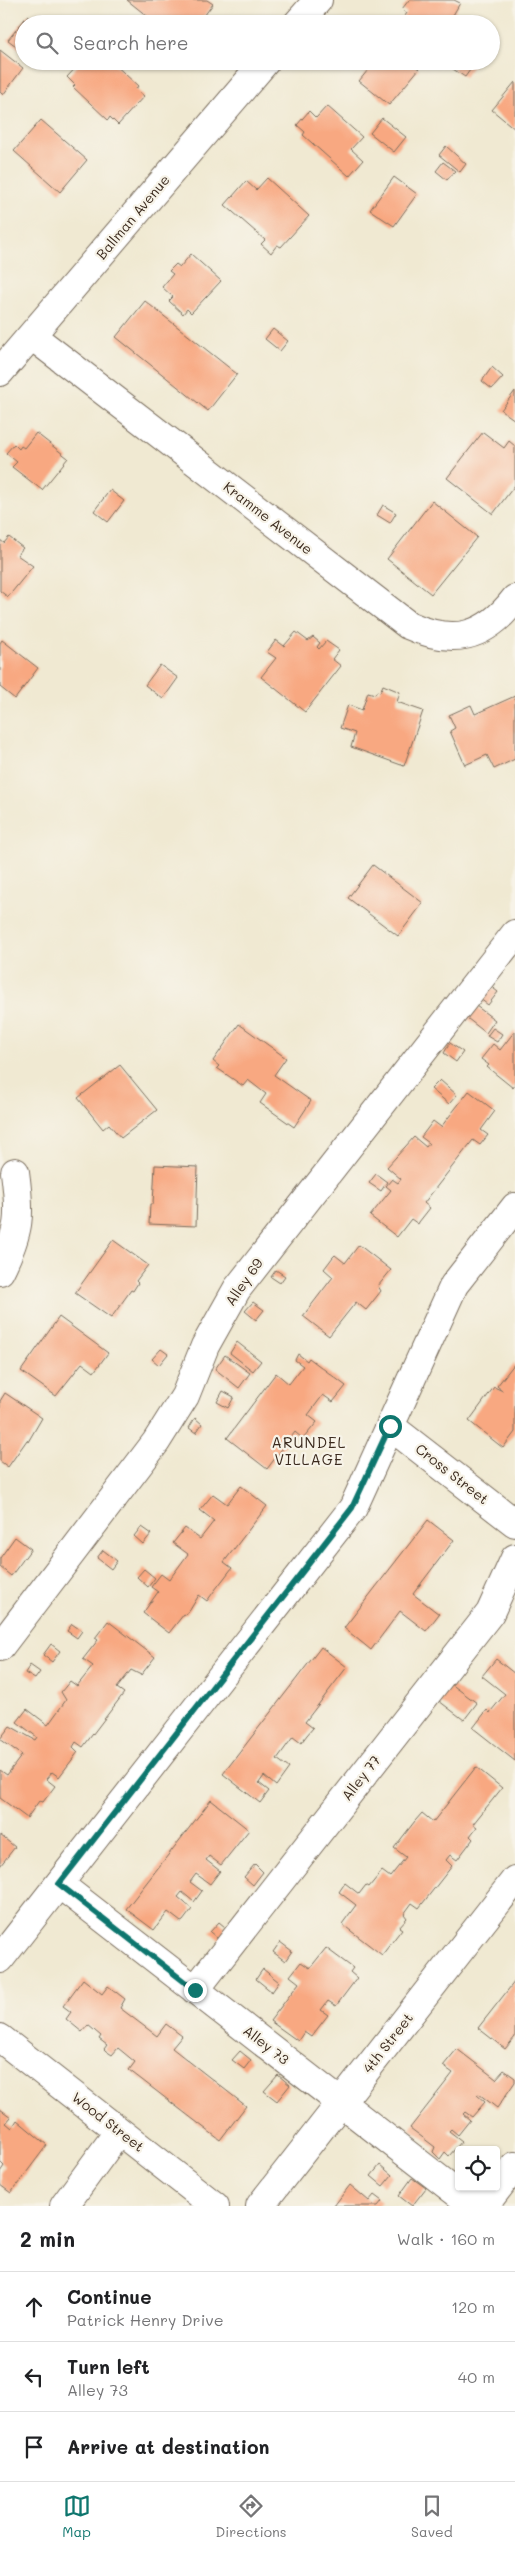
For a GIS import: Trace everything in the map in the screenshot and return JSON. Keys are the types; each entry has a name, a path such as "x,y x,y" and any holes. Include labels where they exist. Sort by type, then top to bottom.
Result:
{"street":[{"path":"306,15 318,0"},
{"name":"Ballman Avenue","path":"2,365 32,336 258,70"},
{"name":"Kramme Avenue","path":"32,336 408,625 431,635 449,638 471,633 489,626 515,599"},
{"name":"Alley 69","path":"0,1647 156,1442 185,1396 205,1346 237,1288 515,934"},
{"path":"0,1271 13,1244 20,1208 15,1172"},
{"path":"0,1959 352,1508 454,1285 515,1207"},
{"name":"Cross Street","path":"390,1426 515,1523"},
{"name":"Alley 77","path":"195,1990 490,1613 515,1558"},
{"name":"4th Street","path":"260,2206 515,1880"},
{"name":"Alley 73","path":"59,1884 474,2206"},
{"name":"Wood Street","path":"0,2038 216,2206"},
{"path":"64,2206 119,2131"},
{"path":"484,2206 515,2166"}],"building":[{"path":"127,0 207,0 213,4 205,15 146,15"},
{"path":"409,0 454,0 460,3 453,15 406,15 407,13 402,9"},
{"path":"15,31 15,45 8,40"},
{"path":"0,50 15,62 15,70 22,70 3,95 0,92"},
{"path":"74,70 121,70 138,86 136,89 144,96 118,125 110,117 108,120 73,87 75,85 67,77"},
{"path":"368,70 418,70 389,105 359,81"},
{"path":"454,70 470,70 465,77"},
{"path":"515,82 515,129 492,110"},
{"path":"327,106 362,137 351,149 363,160 349,176 303,135 305,132 297,125 309,111 316,118"},
{"path":"382,118 406,137 394,152 370,133"},
{"path":"41,120 87,160 60,192 14,151"},
{"path":"446,146 466,164 460,172 439,155"},
{"path":"443,162 455,171 447,180 436,171"},
{"path":"394,177 417,194 394,226 370,210"},
{"path":"267,178 309,216 281,247 277,245 271,253 261,244 265,240 225,205 246,181 256,190"},
{"path":"191,254 221,281 191,313 187,309 183,314 169,301 173,297 162,287 173,274 169,271 176,264 180,267"},
{"path":"145,301 237,374 208,411 116,337"},
{"path":"273,329 288,341 280,351 265,339"},
{"path":"492,367 503,377 492,389 482,381"},
{"path":"515,391 515,420 501,410"},
{"path":"483,432 504,448 509,441 515,446 515,485 493,514 447,478"},
{"path":"36,433 68,458 42,490 12,467 17,462 6,453 14,444 19,449 21,446 24,448"},
{"path":"110,490 124,501 108,522 94,511"},
{"path":"432,501 477,537 431,594 387,559"},
{"path":"383,505 396,513 390,523 377,515"},
{"path":"9,537 23,548 17,555 33,566 8,597 0,591 0,540 4,543"},
{"path":"296,632 308,641 313,637 320,643 317,647 319,649 326,641 339,650 332,659 341,666 305,712 261,677 276,658 267,652 276,640 284,646"},
{"path":"2,640 38,668 15,699 0,687 0,643"},
{"path":"160,665 178,678 163,699 145,685"},
{"path":"383,685 400,692 397,702 423,711 404,766 351,747 355,733 340,728 348,705 362,710 368,692 375,694 377,691 380,692"},
{"path":"515,696 515,759 494,769 487,755 465,765 450,731 455,728 449,715 471,705 475,714"},
{"path":"373,865 423,903 398,936 348,898"},
{"path":"489,985 498,992 488,1005 479,998"},
{"path":"472,1003 495,1020 486,1033 463,1015"},
{"path":"239,1024 286,1058 274,1075 311,1101 294,1127 260,1103 266,1094 248,1080 243,1086 217,1068 219,1066 213,1061"},
{"path":"493,1028 502,1034 497,1042 487,1036"},
{"path":"515,1031 515,1085 513,1088 487,1067 489,1065 481,1059 493,1044 500,1050"},
{"path":"450,1043 463,1052 456,1062 444,1053"},
{"path":"120,1065 157,1110 121,1138 109,1124 103,1129 78,1098"},
{"path":"440,1080 457,1095 449,1104 431,1089"},
{"path":"469,1091 495,1111 481,1130 488,1135 480,1145 473,1140 424,1203 430,1208 418,1224 411,1219 397,1237 370,1216 391,1190 386,1186 392,1179 398,1183 401,1179 387,1167 414,1137 426,1147 429,1143 421,1137 433,1121 441,1127"},
{"path":"155,1165 198,1167 196,1226 149,1224 150,1204 153,1204"},
{"path":"376,1174 387,1182 381,1191 369,1183"},
{"path":"113,1240 148,1265 136,1281 138,1283 133,1291 131,1290 111,1318 75,1293"},
{"path":"359,1245 391,1270 378,1286 381,1291 366,1310 356,1302 329,1336 303,1316 333,1277 324,1269 333,1257 335,1255 345,1263"},
{"path":"276,1270 285,1276 280,1283 271,1277"},
{"path":"253,1302 264,1310 256,1320 245,1311"},
{"path":"59,1317 108,1353 94,1372 82,1363 56,1396 21,1371"},
{"path":"237,1342 261,1361 253,1371 230,1353"},
{"path":"161,1349 168,1354 159,1365 152,1359"},
{"path":"298,1354 307,1361 309,1358 346,1386 333,1402 323,1395 308,1415 317,1422 303,1439 295,1432 267,1469 227,1438 276,1373 289,1384 303,1366 295,1360"},
{"path":"225,1355 250,1373 239,1388 215,1369"},
{"path":"515,1363 515,1432 503,1448 469,1421 494,1387 503,1391 497,1386"},
{"path":"223,1391 234,1397 228,1408 217,1402"},
{"path":"5,1393 42,1418 28,1442 27,1440 8,1467 0,1461 0,1401"},
{"path":"195,1418 202,1424 196,1433 189,1428"},
{"path":"241,1486 267,1506 224,1562 232,1568 207,1601 199,1595 190,1610 186,1615 184,1614 169,1633 143,1613 158,1592 151,1587 161,1574 169,1580 188,1554 173,1543 185,1528 200,1539 214,1521 200,1510 213,1494 227,1504"},
{"path":"428,1520 454,1540 413,1594 439,1614 426,1631 400,1611 371,1650 344,1628"},
{"path":"141,1527 151,1534 143,1544 134,1536"},
{"path":"15,1537 31,1549 11,1576 0,1567 0,1558"},
{"path":"103,1550 117,1561 111,1569 97,1558"},
{"path":"144,1569 155,1578 148,1587 137,1577"},
{"path":"108,1621 155,1657 141,1675 131,1670 117,1688 124,1693 83,1747 76,1742 73,1747 78,1752 59,1777 52,1772 46,1779 55,1786 43,1802 39,1801 27,1818 0,1798 0,1770 7,1775 22,1755 0,1739 10,1726 35,1740 37,1737 17,1722 27,1709 48,1725 66,1700 61,1692 70,1681 77,1686 93,1666 83,1659 98,1640 95,1638"},
{"path":"72,1624 82,1631 77,1638 67,1631"},
{"path":"51,1644 60,1651 52,1662 43,1655"},
{"path":"321,1647 347,1667 305,1722 313,1728 301,1743 293,1737 277,1759 289,1768 276,1786 264,1776 259,1783 269,1791 260,1803 223,1774"},
{"path":"496,1659 515,1674 515,1761 473,1728 487,1710 490,1713 505,1694 482,1676"},
{"path":"30,1665 40,1672 35,1679 25,1673"},
{"path":"451,1684 477,1703 464,1720 439,1701"},
{"path":"476,1767 502,1788 473,1824 477,1827 470,1836 473,1839 457,1860 450,1855 446,1860 452,1866 419,1908 412,1903 404,1914 407,1918 399,1927 402,1929 382,1955 342,1924 356,1905 339,1892 345,1883 359,1894 366,1885 369,1887 382,1871 390,1877 406,1857 394,1848 415,1821 422,1813 433,1822"},
{"path":"211,1800 249,1830 221,1865 209,1856 206,1860 220,1871 210,1884 196,1874 190,1882 202,1891 194,1902 182,1892 178,1897 192,1909 183,1921 181,1922 168,1912 154,1930 126,1909"},
{"path":"0,1835 15,1847 0,1866"},
{"path":"255,1864 263,1872 253,1885 244,1877"},
{"path":"219,1922 231,1932 222,1942 210,1932"},
{"path":"280,1942 292,1951 285,1961 273,1952"},
{"path":"326,1948 353,1968 350,1972 357,1978 336,2006 328,2001 321,2010 328,2015 311,2037 304,2032 298,2041 270,2021 299,1983 290,1976 301,1962 310,1968"},
{"path":"263,1969 279,1982 272,1992 256,1979"},
{"path":"83,1979 102,1994 108,1986 125,1999 120,2008 157,2036 166,2024 182,2036 172,2048 246,2106 220,2140 129,2070 135,2062 118,2048 112,2055 104,2049 107,2045 99,2039 101,2036 88,2025 82,2032 66,2019 71,2012 63,2006"},
{"path":"515,1981 515,2037 505,2049 478,2028"},
{"path":"457,2049 496,2079 504,2070 515,2078 515,2082 497,2108 479,2094 477,2095 485,2102 472,2117 465,2112 463,2114 470,2120 458,2135 451,2129 449,2131 462,2141 458,2146 455,2146 455,2149 449,2156 445,2152 440,2159 433,2152 435,2147 410,2128 453,2073 443,2066"},
{"path":"240,2051 251,2060 244,2069 232,2060"},
{"path":"278,2075 290,2085 277,2101 264,2091"},
{"path":"0,2109 11,2117 6,2123 12,2128 17,2120 47,2145 11,2193 0,2185 0,2172 4,2166 0,2162"},
{"path":"380,2165 392,2175 383,2186 371,2176"},
{"path":"412,2178 426,2188 412,2206 399,2196"},
{"path":"350,2185 369,2201 374,2195 382,2201 378,2206 334,2206"}],"district":[{"name":"ARUNDEL VILLAGE","path":"309,1452"}],"route":[{"path":"195,1990 59,1884 352,1508 390,1426"}]}
